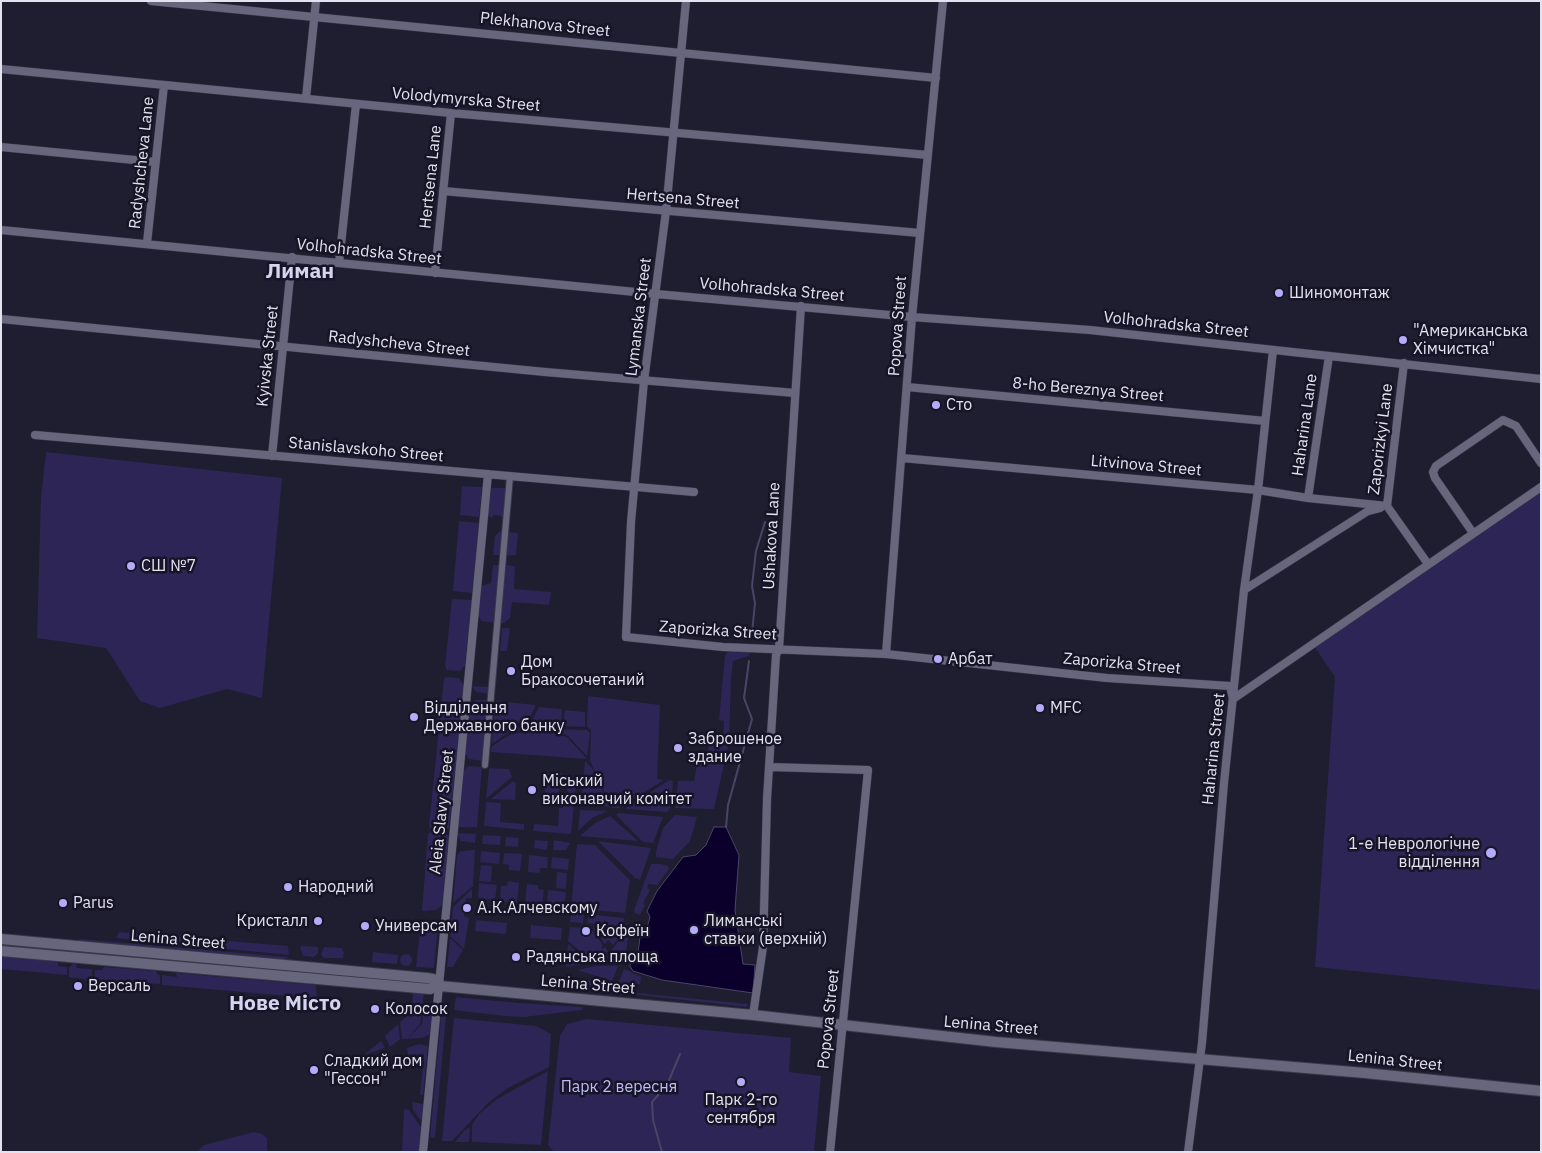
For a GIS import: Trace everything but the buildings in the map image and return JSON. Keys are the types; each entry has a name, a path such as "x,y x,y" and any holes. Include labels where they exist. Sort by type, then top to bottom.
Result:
{"street":[{"name":"Plekhanova Street","path":"151,1 936,78"},
{"path":"306,98 316,1"},
{"name":"Lymanska Street","path":"626,637 635,487 644,380 666,211 686,1"},
{"name":"Popova Street","path":"886,654 912,317 943,1"},
{"name":"Volodymyrska Street","path":"1,69 451,113 928,155"},
{"name":"Radyshcheva Lane","path":"147,243 164,85"},
{"path":"339,263 356,104"},
{"name":"Hertsena Lane","path":"435,273 451,113"},
{"path":"1,147 155,162"},
{"name":"Hertsena Street","path":"443,191 920,234"},
{"name":"Volhohradska Street","path":"1,230 656,294 912,317 1090,330 1541,379"},
{"name":"Kyivska Street","path":"272,456 292,257"},
{"name":"Ushakova Lane","path":"753,1015 762,947 766,861 765,828 776,655 779,649 801,306"},
{"name":"Radyshcheva Street","path":"1,319 795,393"},
{"name":"Haharina Street","path":"1188,1152 1199,1059 1244,590 1258,490 1273,350"},
{"name":"Haharina Lane","path":"1308,498 1329,356"},
{"name":"Zaporizkyi Lane","path":"1404,364 1387,506 1428,564"},
{"name":"8-ho Bereznya Street","path":"908,387 1266,420"},
{"path":"1473,533 1435,478 1433,472 1436,466 1503,420 1516,426 1541,463"},
{"name":"Stanislavskoho Street","path":"35,435 694,492"},
{"name":"Litvinova Street","path":"902,458 1258,490 1308,498 1387,506"},
{"name":"Aleia Slavy Street","path":"423,1152 488,474"},
{"path":"485,765 510,476"},
{"path":"1233,699 1541,487"},
{"path":"1244,590 1368,511 1387,506"},
{"name":"Zaporizka Street","path":"626,637 723,647 886,654 1107,678 1230,686 1233,699"},
{"name":"Popova Street","path":"770,767 868,770 830,1152"},
{"name":"Lenina Street","path":"1,938 426,978 433,979 440,986"},
{"name":"Lenina Street","path":"1,951 430,989 440,986 753,1015 996,1042 1541,1091"}],"green space":[{"path":"46,452 282,478 262,698 227,689 160,708 140,701 106,648 37,638 41,497"},
{"path":"462,486 482,487 479,517 460,515"},
{"path":"1541,487 1541,990 1315,967 1335,677 1312,643"},
{"path":"490,488 507,488 504,519 501,516 494,515 492,518 487,515"},
{"path":"459,521 480,523 472,593 453,591"},
{"path":"500,531 503,532 502,555 493,555 495,536"},
{"path":"508,532 518,533 516,555 505,556"},
{"path":"493,565 501,565 496,623 481,621 478,613 481,586 491,583"},
{"path":"505,565 515,566 514,589 551,592 549,605 512,602 510,618 504,623 499,624"},
{"path":"452,599 472,600 465,665 460,671 447,670 445,666"},
{"path":"502,628 510,628 507,651 500,651"},
{"path":"729,651 751,652 748,656 733,661 729,742 714,809 675,808 678,781 694,781 697,765 707,765 709,743 723,744 724,721 719,720 725,655"},
{"path":"446,677 459,678 464,686 449,828 447,830 431,829 429,826 444,679"},
{"path":"472,686 490,687 489,694 476,692"},
{"path":"588,696 660,705 657,779 664,780 619,808 612,808 590,761 591,730 587,726"},
{"path":"475,700 489,700 482,761 469,759 465,753 470,706"},
{"path":"495,701 536,705 527,724 494,720"},
{"path":"539,707 562,709 561,725 530,724"},
{"path":"565,710 585,712 585,727 563,726"},
{"path":"496,724 525,726 523,730 507,733 492,744 493,726"},
{"path":"554,729 587,730 590,733 587,756 568,736"},
{"path":"526,732 553,733 567,737 587,759 491,752 492,746 503,739 512,734"},
{"path":"585,761 592,768 610,807 581,805"},
{"path":"468,766 482,767 477,827 458,827 463,772"},
{"path":"489,768 509,769 512,777 486,799"},
{"path":"546,773 562,773 559,780 559,804 544,803"},
{"path":"566,774 573,777 576,785 571,834 533,831 534,824 558,826 559,808 563,808 565,795 567,795 568,782"},
{"path":"669,780 673,781 671,807 667,812 625,809"},
{"path":"513,781 516,783 515,800 491,799"},
{"path":"486,802 501,803 500,822 524,824 524,830 484,826"},
{"path":"580,810 608,811 592,818 578,831"},
{"path":"619,813 663,817 653,843 643,842 616,815"},
{"path":"675,815 697,817 690,841 673,859 656,857 663,828"},
{"path":"610,816 638,841 580,836 595,823"},
{"path":"431,832 445,832 449,837 442,905 436,910 422,911 428,834"},
{"path":"457,833 476,834 475,843 461,841"},
{"path":"483,835 501,836 500,845 482,844"},
{"path":"506,837 519,838 518,847 505,846"},
{"path":"535,840 548,841 547,850 534,848"},
{"path":"554,840 570,843 566,850 553,850"},
{"path":"598,841 651,848 640,880 635,878"},
{"path":"577,844 595,845 630,880 625,913 571,908"},
{"path":"475,850 473,886 453,903 457,855 461,851"},
{"path":"481,851 500,853 499,864 480,862"},
{"path":"504,853 522,854 520,871 509,870 509,865 503,864"},
{"path":"529,855 548,857 547,868 540,868 540,873 528,872"},
{"path":"552,857 569,859 568,870 551,868"},
{"path":"651,864 661,864 668,866 669,869 657,885 649,884 647,887 650,890 643,903 645,905 640,915 635,913 634,910"},
{"path":"481,865 492,866 491,882 479,881"},
{"path":"557,872 567,873 566,889 556,888"},
{"path":"508,881 519,883 517,903 500,901 501,886 507,886"},
{"path":"479,883 497,885 495,900 478,898"},
{"path":"527,884 538,885 538,889 544,890 542,906 525,904"},
{"path":"472,889 472,898 466,898 464,916 469,918 464,949 450,936 453,907"},
{"path":"548,890 566,892 564,908 547,906"},
{"path":"571,913 584,914 583,923 570,922"},
{"path":"588,914 624,918 623,927 588,923"},
{"path":"476,920 507,923 506,934 475,931"},
{"path":"425,923 438,925 434,968 416,967 420,930"},
{"path":"531,925 562,928 561,940 530,938"},
{"path":"570,927 590,928 603,945 601,947 603,949 605,947 608,951 599,961 580,951 568,941"},
{"path":"593,928 624,931 613,945 608,940 605,944"},
{"path":"119,932 288,946 289,955 116,938"},
{"path":"626,932 628,938 626,952 624,955 618,950 616,951 623,956 620,960 611,951 620,939 623,940 621,938"},
{"path":"450,938 463,950 453,967 447,967"},
{"path":"79,939 288,957 284,961 77,942"},
{"path":"1,942 106,954 106,958 1,947"},
{"path":"568,944 581,956 592,962 566,967"},
{"path":"300,947 318,947 318,953 314,957 303,956"},
{"path":"324,947 342,948 343,958 324,958 321,955"},
{"path":"373,952 398,955 397,964 372,962"},
{"path":"113,954 423,981 423,986 112,959"},
{"path":"404,954 408,954 412,960 408,966 404,966 400,962 400,958"},
{"path":"1,955 58,962 58,966 67,967 67,975 1,969"},
{"path":"76,964 77,968 92,969 92,980 69,977 69,967"},
{"path":"596,966 618,966 612,981 577,970"},
{"path":"104,967 156,971 160,975 160,984 94,980 95,970 102,970"},
{"path":"624,969 641,977 640,984 618,984"},
{"path":"176,973 316,985 317,996 312,998 162,985 162,975 177,977"},
{"path":"566,978 596,982 598,986 565,982"},
{"path":"601,989 748,1004 747,1007 603,991"},
{"path":"413,992 424,994 422,1008 412,1006"},
{"path":"456,997 583,1007 582,1010 524,1017 505,1016 454,1010"},
{"path":"413,1012 421,1016 420,1024 408,1038 422,1024 423,1015 432,1015 430,1034 422,1038 402,1039 400,1022"},
{"path":"446,1016 435,1138 430,1137 441,1017"},
{"path":"454,1018 536,1026 551,1034 549,1067 508,1088 488,1103 452,1141 442,1141"},
{"name":"Парк 2 вересня","path":"587,1019 791,1038 789,1072 821,1076 814,1152 554,1152 548,1145 560,1036 567,1024"},
{"path":"398,1024 400,1039 390,1047 385,1036"},
{"path":"381,1041 385,1048 364,1055"},
{"path":"419,1044 428,1046 423,1095 420,1095 424,1054 408,1055 407,1048"},
{"path":"548,1071 541,1145 472,1142 472,1125 479,1114 497,1099"},
{"path":"412,1102 423,1104 422,1122 413,1110"},
{"path":"408,1109 421,1127 419,1152 402,1152 404,1110"},
{"path":"470,1127 469,1142 455,1142 464,1131"},
{"path":"254,1132 262,1134 267,1138 267,1152 197,1152 204,1145"}],"shaded area":[{"path":"714,827 726,827 739,855 735,910 743,964 755,965 753,993 662,980 633,971 630,966 631,959 638,953 640,937 645,935 650,917 647,911 657,891 683,857 696,855 706,845"}],"waterway":[{"path":"752,633 755,603 752,586 756,551 765,522"},
{"path":"726,827 728,805 752,719 744,698 749,661"},
{"path":"662,1152 653,1120 652,1102 667,1085 680,1054"}],"place":[{"name":"Шиномонтаж","path":"1279,293"},
{"name":"\"Американська Хімчистка\"","path":"1403,340"},
{"name":"Сто","path":"936,405"},
{"name":"СШ №7","path":"131,566"},
{"name":"Арбат","path":"938,659"},
{"name":"Дом Бракосочетаний","path":"511,671"},
{"name":"MFC","path":"1040,708"},
{"name":"Відділення Державного банку","path":"414,717"},
{"name":"Заброшеное здание","path":"678,748"},
{"name":"Міський виконавчий комітет","path":"532,790"},
{"name":"1-е Неврологічне відділення","path":"1491,853"},
{"name":"Народний","path":"288,887"},
{"name":"Parus","path":"63,903"},
{"name":"А.К.Алчевскому","path":"467,908"},
{"name":"Кристалл","path":"318,921"},
{"name":"Универсам","path":"365,926"},
{"name":"Лиманські ставки (верхній)","path":"694,930"},
{"name":"Кофеїн","path":"586,931"},
{"name":"Радянська площа","path":"516,957"},
{"name":"Версаль","path":"78,986"},
{"name":"Колосок","path":"375,1009"},
{"name":"Сладкий дом \"Гессон\"","path":"314,1070"},
{"name":"Парк 2-го сентября","path":"741,1082"}],"district":[{"name":"Лиман","path":"300,272"},
{"name":"Нове Місто","path":"285,1004"}]}
